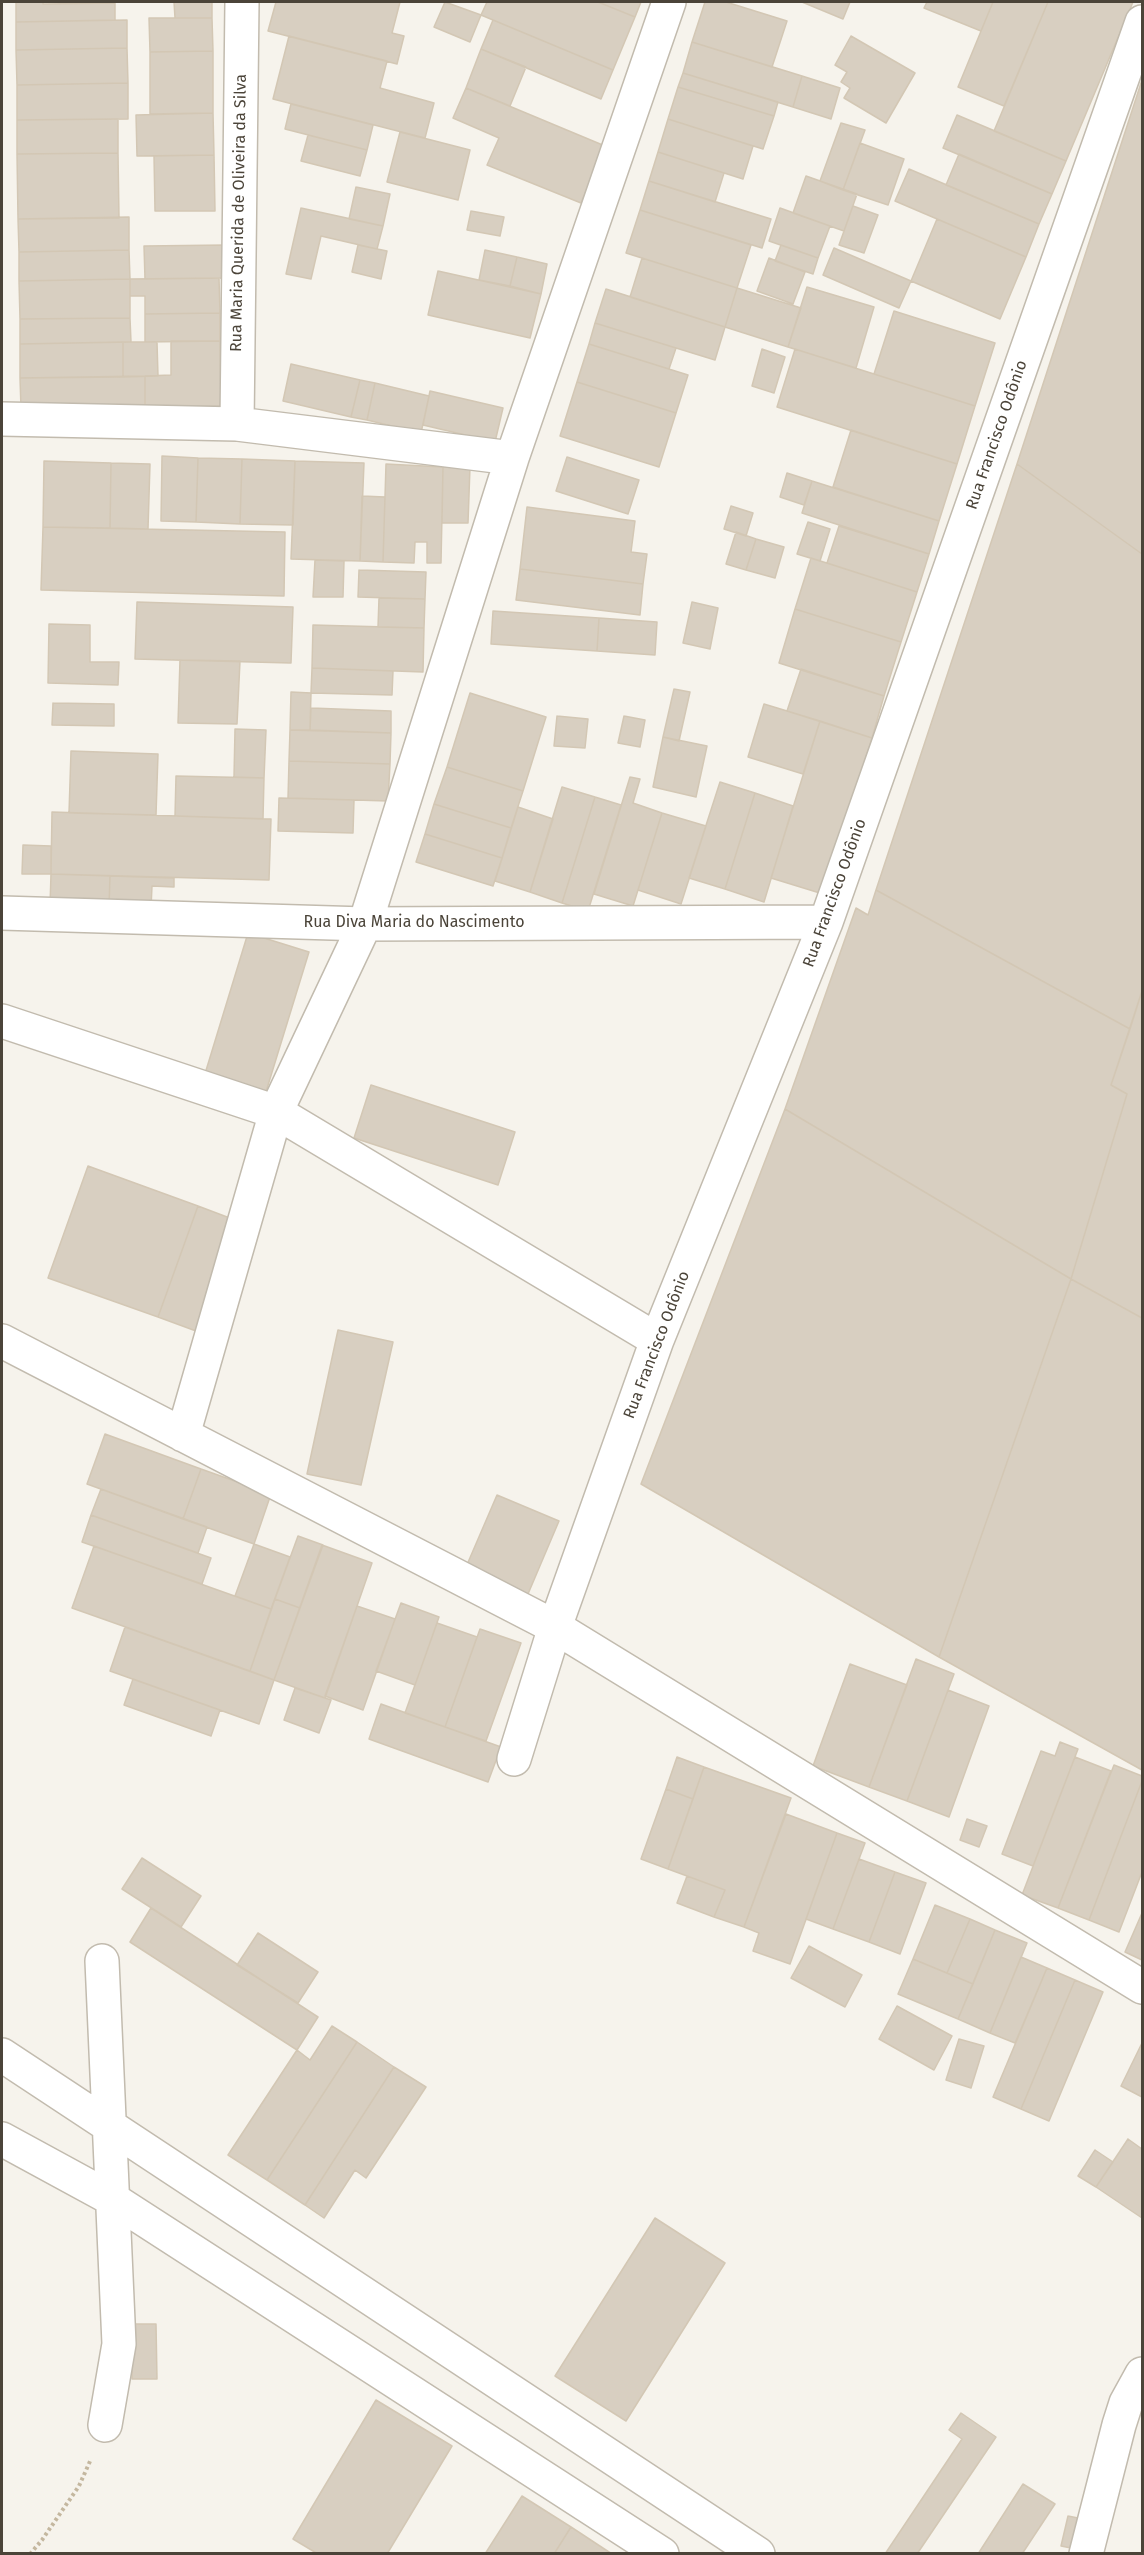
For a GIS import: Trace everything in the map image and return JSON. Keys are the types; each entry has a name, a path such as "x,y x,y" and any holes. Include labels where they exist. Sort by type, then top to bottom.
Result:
{"street":[{"name":"Rua Maria Querida de Oliveira da Silva","path":"237,424 242,2"},
{"path":"183,1435 276,1112 365,924 512,458 669,2"},
{"name":"Rua Francisco Odônio","path":"514,1759 555,1627 657,1340 826,922 1143,22"},
{"path":"2,419 237,424 512,458"},
{"name":"Rua Diva Maria do Nascimento","path":"2,913 365,924 826,922"},
{"path":"2,1021 276,1112 657,1340"},
{"path":"2,1341 555,1627 1143,1987"},
{"path":"102,1961 119,2344 105,2425"},
{"path":"2,2055 108,2127 151,2152 758,2553"},
{"path":"2,2139 114,2200 662,2553"},
{"path":"1086,2553 1126,2403 1143,2374"}],"path":[{"path":"30,2553 42,2540 79,2486 105,2425"}],"building":[{"path":"16,2 115,3 115,20 16,22"},
{"path":"174,2 212,2 212,18 175,18"},
{"path":"276,2 400,2 392,33 404,36 397,64 268,31"},
{"path":"445,2 481,15 470,42 434,27"},
{"path":"487,2 598,2 635,17 613,70 481,15"},
{"path":"598,2 641,2 635,17"},
{"path":"705,2 726,2 787,21 772,67 692,42"},
{"path":"802,2 850,2 843,19"},
{"path":"927,2 993,2 981,31 924,8"},
{"path":"993,2 1048,2 1004,106 958,87"},
{"path":"1048,2 1133,2 1066,161 994,131"},
{"path":"149,18 212,18 213,51 150,52"},
{"path":"127,20 127,48 16,50 16,22"},
{"path":"493,20 613,70 601,99 481,49"},
{"path":"289,36 387,61 380,88 434,103 425,138 273,99"},
{"path":"851,36 915,73 886,123 844,98 850,88 841,82 847,72 835,65"},
{"path":"692,42 802,76 793,107 683,73"},
{"path":"127,48 128,83 17,85 16,50"},
{"path":"481,49 526,67 510,106 466,88"},
{"path":"213,51 213,113 150,114 150,52"},
{"path":"683,73 778,102 774,116 678,87"},
{"path":"802,76 840,88 831,119 793,107"},
{"path":"1142,80 1142,554 1017,464"},
{"path":"128,83 128,119 17,120 17,85"},
{"path":"678,87 774,116 763,149 668,119"},
{"path":"466,88 605,146 581,203 487,165 499,138 453,118"},
{"path":"291,104 373,125 367,150 285,129"},
{"path":"213,113 214,155 137,156 136,115"},
{"path":"957,115 1066,161 1052,194 943,148"},
{"path":"118,119 118,153 17,154 17,120"},
{"path":"668,119 753,146 743,179 658,152"},
{"path":"841,123 865,130 843,190 820,181"},
{"path":"400,132 470,150 458,200 387,182"},
{"path":"308,135 367,150 360,176 301,161"},
{"path":"860,143 904,159 888,205 843,190"},
{"path":"658,152 724,173 715,202 649,181"},
{"path":"118,153 119,218 18,219 17,154"},
{"path":"959,154 1052,194 1039,224 946,185"},
{"path":"214,155 215,211 155,211 154,156"},
{"path":"909,169 1039,224 1026,257 895,201"},
{"path":"806,176 857,194 844,231 793,213"},
{"path":"649,181 771,219 762,248 640,210"},
{"path":"356,187 390,194 383,226 349,219"},
{"path":"853,206 878,215 864,253 839,245"},
{"path":"301,208 383,226 377,249 321,236 311,279 286,274"},
{"path":"780,208 830,226 818,258 769,241"},
{"path":"640,210 751,245 737,288 626,253"},
{"path":"471,211 504,217 500,236 467,230"},
{"path":"129,217 129,250 19,252 18,219"},
{"path":"937,219 1026,257 1000,319 911,281"},
{"path":"226,245 226,278 145,279 144,246"},
{"path":"358,245 387,251 381,279 352,272"},
{"path":"781,245 818,258 813,274 775,261"},
{"path":"834,248 911,281 899,308 823,275"},
{"path":"129,250 130,279 19,281 19,252"},
{"path":"485,250 517,257 510,286 479,280"},
{"path":"517,257 547,264 541,294 510,286"},
{"path":"642,258 737,288 725,327 630,297"},
{"path":"769,258 805,272 793,304 757,291"},
{"path":"438,271 541,294 530,338 428,315"},
{"path":"219,278 220,313 145,314 145,296 130,296 130,279"},
{"path":"130,279 130,318 20,319 19,281"},
{"path":"807,287 874,307 856,368 788,347"},
{"path":"737,288 801,308 788,347 725,327"},
{"path":"606,289 725,327 715,360 595,323"},
{"path":"894,311 995,343 975,406 874,374"},
{"path":"220,313 220,341 145,342 145,314"},
{"path":"130,318 131,342 20,344 20,319"},
{"path":"595,323 676,348 669,369 589,344"},
{"path":"171,341 220,341 221,406 145,407 145,376 171,375"},
{"path":"123,342 123,377 20,378 20,344"},
{"path":"123,342 157,342 158,376 123,377"},
{"path":"589,344 688,375 676,413 577,382"},
{"path":"762,349 785,357 774,393 752,386"},
{"path":"795,349 975,406 957,464 777,407"},
{"path":"291,364 360,380 351,417 283,401"},
{"path":"145,376 145,407 21,408 20,378"},
{"path":"360,380 375,383 367,420 351,417"},
{"path":"577,382 676,413 659,467 560,436"},
{"path":"375,383 429,396 421,433 367,420"},
{"path":"430,391 503,408 495,442 423,425"},
{"path":"851,430 957,464 939,521 833,487"},
{"path":"162,456 198,458 196,522 161,521"},
{"path":"567,457 639,480 628,514 556,491"},
{"path":"198,458 242,459 240,524 196,522"},
{"path":"242,459 295,461 293,525 240,524"},
{"path":"44,461 111,463 110,528 43,527"},
{"path":"295,461 364,463 360,561 291,559"},
{"path":"111,463 150,464 148,529 110,528"},
{"path":"386,464 443,467 441,563 427,563 427,542 415,542 414,563 383,562"},
{"path":"1017,464 1142,554 1142,991 1130,1029 876,890"},
{"path":"443,467 470,467 468,523 442,523"},
{"path":"787,473 812,481 804,505 780,497"},
{"path":"812,481 939,521 929,554 802,513"},
{"path":"362,496 385,497 383,562 360,561"},
{"path":"731,506 753,513 746,536 724,529"},
{"path":"527,507 635,521 631,552 647,554 643,584 520,569"},
{"path":"808,522 830,529 820,561 797,554"},
{"path":"839,526 929,554 917,592 827,563"},
{"path":"43,527 285,532 284,596 41,590"},
{"path":"736,532 756,539 746,570 726,564"},
{"path":"756,539 784,547 775,578 746,570"},
{"path":"811,558 917,592 901,642 795,609"},
{"path":"315,560 344,561 343,597 313,597"},
{"path":"520,569 643,584 640,615 516,600"},
{"path":"359,570 426,572 425,599 358,597"},
{"path":"379,598 425,599 424,628 378,627"},
{"path":"137,602 293,607 291,663 135,659"},
{"path":"692,602 718,608 710,649 683,643"},
{"path":"795,609 901,642 884,696 779,663"},
{"path":"493,611 599,618 597,651 491,644"},
{"path":"599,618 657,622 655,655 597,651"},
{"path":"49,624 90,625 90,662 119,662 118,685 48,683"},
{"path":"313,625 424,628 423,672 312,668"},
{"path":"180,660 240,661 237,724 178,723"},
{"path":"312,668 393,671 392,695 311,693"},
{"path":"801,669 884,696 872,738 787,711"},
{"path":"674,689 690,692 679,741 663,737"},
{"path":"291,692 311,693 310,730 290,730"},
{"path":"470,693 546,717 523,791 447,767"},
{"path":"53,703 114,704 114,726 52,725"},
{"path":"764,704 820,721 803,774 748,757"},
{"path":"311,708 391,711 391,733 310,730"},
{"path":"557,716 588,719 585,748 554,746"},
{"path":"624,716 645,720 640,747 618,743"},
{"path":"820,721 872,738 823,894 771,878"},
{"path":"235,729 266,730 264,778 234,777"},
{"path":"290,730 391,733 390,764 289,761"},
{"path":"663,737 707,746 696,797 653,787"},
{"path":"71,751 158,754 156,815 69,813"},
{"path":"289,761 390,764 388,801 288,798"},
{"path":"447,767 523,791 511,828 434,804"},
{"path":"176,776 264,778 263,819 175,816"},
{"path":"630,777 640,779 633,803 662,813 633,906 594,894"},
{"path":"720,782 755,793 725,889 689,878"},
{"path":"562,787 595,797 562,903 530,892"},
{"path":"755,793 793,806 764,902 725,889"},
{"path":"595,797 621,805 588,911 562,903"},
{"path":"279,798 354,800 353,833 278,831"},
{"path":"434,804 511,828 502,858 425,834"},
{"path":"518,807 553,819 530,892 495,881"},
{"path":"52,812 271,819 269,880 51,874"},
{"path":"662,813 706,826 681,904 638,890"},
{"path":"425,834 502,858 493,886 416,862"},
{"path":"23,845 51,846 51,874 22,874"},
{"path":"51,874 110,876 109,907 50,906"},
{"path":"110,876 174,878 174,887 152,886 151,908 109,907"},
{"path":"876,890 1130,1029 1111,1085 1127,1094 1071,1279 785,1109 856,908 868,915"},
{"path":"248,933 309,952 265,1095 204,1077"},
{"path":"1142,991 1142,1318 1071,1279 1127,1094 1111,1085"},
{"path":"371,1085 515,1132 498,1185 354,1138"},
{"path":"785,1109 1071,1279 939,1657 641,1484"},
{"path":"88,1166 198,1206 158,1317 48,1278"},
{"path":"198,1206 235,1220 196,1331 158,1317"},
{"path":"1071,1279 1142,1318 1142,1770 939,1657"},
{"path":"338,1330 393,1342 361,1485 307,1474"},
{"path":"105,1434 201,1469 183,1519 87,1484"},
{"path":"201,1469 271,1494 254,1544 183,1519"},
{"path":"101,1489 207,1527 198,1553 91,1515"},
{"path":"497,1495 559,1521 528,1594 466,1567"},
{"path":"91,1515 211,1558 202,1584 82,1542"},
{"path":"298,1536 323,1545 300,1608 275,1599"},
{"path":"254,1544 290,1557 271,1609 235,1596"},
{"path":"322,1545 372,1563 325,1698 274,1680"},
{"path":"94,1546 271,1609 250,1671 72,1608"},
{"path":"275,1599 300,1608 274,1680 250,1671"},
{"path":"401,1603 439,1617 415,1685 376,1671"},
{"path":"357,1606 395,1619 363,1710 325,1696"},
{"path":"437,1623 477,1637 445,1727 405,1713"},
{"path":"125,1627 274,1680 259,1724 110,1671"},
{"path":"480,1629 521,1643 486,1741 445,1727"},
{"path":"916,1659 954,1674 907,1801 869,1787"},
{"path":"850,1664 907,1685 869,1787 813,1766"},
{"path":"133,1679 220,1710 211,1736 124,1705"},
{"path":"295,1688 331,1700 319,1733 284,1720"},
{"path":"948,1690 989,1706 949,1817 907,1801"},
{"path":"381,1704 501,1747 488,1782 369,1739"},
{"path":"1060,1742 1078,1749 1033,1866 1002,1854 1041,1751 1055,1756"},
{"path":"677,1757 704,1767 693,1799 666,1789"},
{"path":"1075,1757 1111,1771 1058,1908 1022,1895"},
{"path":"1114,1765 1142,1776 1142,1781 1089,1920 1058,1908"},
{"path":"704,1767 791,1798 744,1927 714,1917 725,1890 668,1869"},
{"path":"1142,1781 1142,1872 1119,1932 1089,1920"},
{"path":"666,1789 693,1799 668,1869 641,1859"},
{"path":"786,1814 837,1833 790,1964 753,1951 759,1933 744,1927"},
{"path":"967,1819 987,1826 979,1847 960,1840"},
{"path":"837,1833 865,1843 833,1929 806,1919"},
{"path":"142,1858 201,1896 181,1927 122,1889"},
{"path":"859,1859 895,1872 869,1942 833,1929"},
{"path":"895,1872 926,1883 900,1954 869,1942"},
{"path":"687,1876 725,1890 714,1917 677,1903"},
{"path":"935,1905 970,1919 947,1973 913,1959"},
{"path":"151,1908 318,2017 297,2050 130,1942"},
{"path":"1142,1913 1142,1960 1125,1952"},
{"path":"970,1919 995,1930 973,1984 947,1973"},
{"path":"995,1930 1027,1943 990,2033 958,2019"},
{"path":"258,1933 318,1972 298,2003 237,1965"},
{"path":"809,1946 862,1975 845,2007 791,1978"},
{"path":"1021,1957 1047,1968 1015,2043 990,2033"},
{"path":"913,1959 973,1984 958,2019 898,1994"},
{"path":"1047,1968 1075,1980 1021,2109 993,2097"},
{"path":"1075,1980 1103,1992 1049,2121 1021,2109"},
{"path":"897,2006 952,2036 934,2070 879,2039"},
{"path":"332,2026 357,2042 267,2180 228,2155 297,2050 310,2060"},
{"path":"959,2039 984,2046 971,2088 946,2080"},
{"path":"357,2042 394,2067 305,2205 267,2180"},
{"path":"1142,2043 1142,2097 1121,2086"},
{"path":"394,2067 426,2087 366,2178 355,2170 324,2218 305,2205"},
{"path":"1128,2139 1142,2149 1142,2218 1096,2187"},
{"path":"1095,2150 1113,2162 1096,2187 1078,2176"},
{"path":"655,2218 725,2263 626,2421 555,2376"},
{"path":"132,2324 156,2324 157,2379 132,2379"},
{"path":"376,2400 452,2446 387,2554 318,2554 293,2539"},
{"path":"961,2413 996,2437 917,2554 885,2554 962,2439 949,2430"},
{"path":"1023,2484 1055,2504 1022,2554 978,2554"},
{"path":"522,2496 571,2527 554,2554 485,2554"},
{"path":"1068,2516 1083,2519 1076,2549 1061,2546"},
{"path":"571,2527 612,2554 554,2554"}]}
